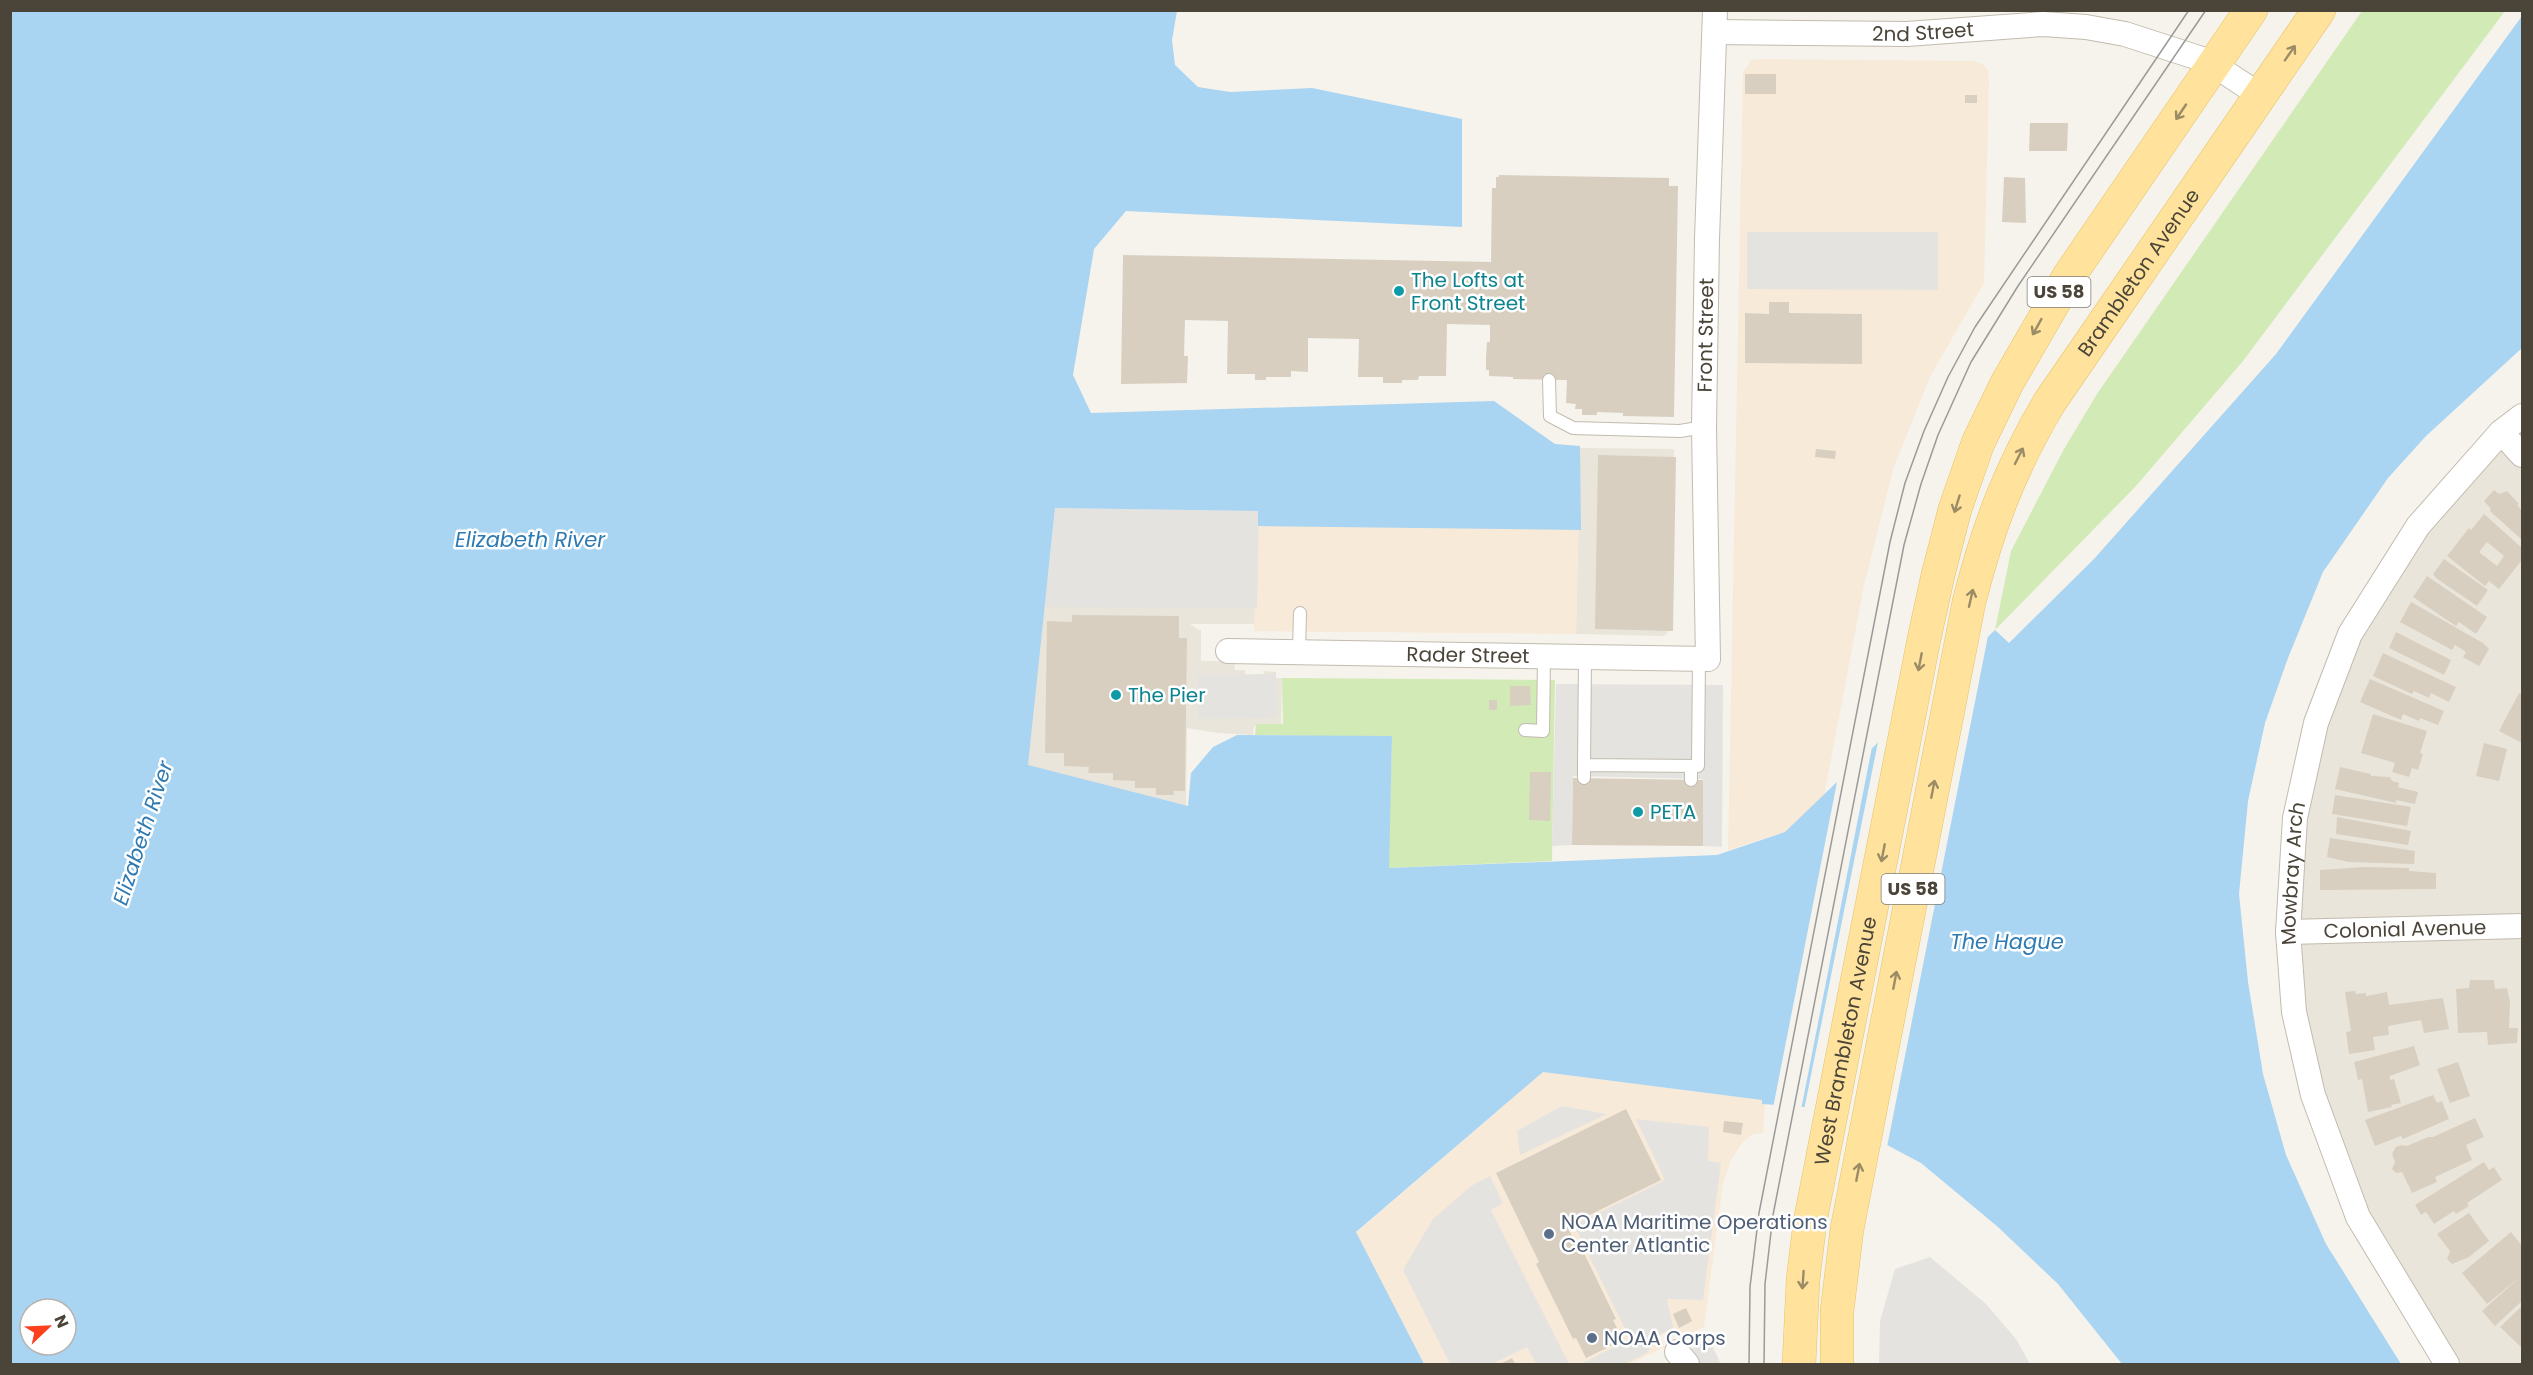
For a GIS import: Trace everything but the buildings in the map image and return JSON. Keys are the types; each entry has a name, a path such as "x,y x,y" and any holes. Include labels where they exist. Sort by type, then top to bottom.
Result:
{"main road":[{"name":"US 58","path":"2214,64 2251,10"},
{"name":"Brambleton Avenue","path":"1984,550 1989,528 2008,480 2049,403 2319,10"},
{"name":"West Brambleton Avenue","path":"1799,1365 1803,1280 1810,1222 1924,639 1947,543 1978,443 2021,356 2069,276 2214,64"},
{"name":"West Brambleton Avenue","path":"1837,1365 1837,1311 1847,1229 1963,632 1984,550"}],"street":[{"name":"2nd Street","path":"1715,21 1907,34 2020,18 2043,24 2104,30 2139,38 2214,64 2260,96"},
{"name":"Front Street","path":"1704,659 1707,239 1715,21"},
{"name":"Mowbray Arch","path":"2447,1365 2358,1217 2317,1106 2294,1012 2288,932 2295,818 2316,723 2350,634 2418,526 2501,432 2523,416"},
{"path":"2501,432 2523,456"},
{"name":"Rader Street","path":"1228,651 1704,659"},
{"name":"Colonial Avenue","path":"2288,932 2523,926"}],"lane":[{"path":"1549,380 1550,416 1573,428 1680,431 1704,427"},
{"path":"1299,652 1300,613"},
{"path":"1525,730 1543,731 1544,656"},
{"path":"1584,657 1584,772 1698,766 1704,659"},
{"path":"1691,766 1691,780"}],"shaded area":[{"path":"1751,60 1974,61 1984,65 1988,71 1989,81 1984,283 1931,375 1894,466 1864,585 1824,797 1785,832 1728,850 1743,72"},
{"path":"1747,232 1938,232 1938,290 1747,289"},
{"path":"2522,416 2522,1364 2449,1364 2358,1217 2313,1095 2288,932 2316,723 2418,526"},
{"path":"1580,448 1674,449 1669,627 1667,634 1663,636 1576,634"},
{"path":"1055,508 1259,511 1257,608 1045,607"},
{"path":"1057,510 1256,511 1255,624 1190,624 1201,630 1201,661 1234,661 1235,670 1245,670 1245,706 1263,678 1264,671 1276,672 1276,678 1282,678 1281,727 1254,726 1253,735 1187,728 1186,815 1021,773"},
{"path":"1256,511 1579,514 1576,634 1254,631"},
{"path":"1276,674 1277,718 1198,719 1197,675"},
{"path":"1556,684 1723,685 1722,847 1703,846 1703,779 1573,776 1572,845 1552,846"},
{"path":"1543,1072 1762,1100 1765,1103 1763,1133 1751,1135 1741,1144 1731,1160 1723,1183 1704,1327 1678,1340 1673,1330 1668,1332 1660,1336 1665,1347 1629,1364 1424,1364 1356,1233"},
{"path":"1562,1106 1607,1114 1520,1155 1517,1131"},
{"path":"1636,1119 1709,1127 1708,1161 1721,1163 1703,1300 1667,1299 1673,1328 1658,1335 1647,1353 1624,1364 1581,1364 1630,1339 1574,1225 1665,1180"},
{"path":"1490,1176 1503,1203 1491,1210 1569,1364 1536,1364 1527,1347 1492,1364 1450,1364 1403,1270 1433,1219 1471,1186"},
{"path":"1930,1257 1986,1304 2016,1339 2030,1364 1879,1364 1880,1321 1895,1269"},
{"path":"1709,1340 1721,1364 1687,1364 1679,1355"}],"green space":[{"path":"2362,11 2505,11 2243,361 2136,486 1995,630 2011,551 2064,449 2097,394"},
{"path":"1282,678 1555,680 1552,861 1388,868 1392,737 1255,735 1256,724 1283,724"}],"water":[{"name":"Elizabeth River","path":"10,11 1177,11 1172,40 1175,65 1198,87 1230,92 1312,88 1462,119 1462,227 1126,211 1094,249 1073,375 1091,413 1494,401 1555,444 1580,446 1581,530 1258,526 1258,511 1055,508 1028,765 1188,806 1191,773 1213,747 1237,735 1392,736 1389,868 1717,855 1785,832 1995,630 2009,643 2094,559 2276,354 2522,16 2522,348 2426,436 2388,478 2323,572 2288,658 2265,723 2248,801 2239,894 2248,982 2263,1074 2286,1155 2326,1244 2401,1364 2122,1364 2058,1284 1998,1227 1921,1163 1817,1108 1762,1104 1762,1100 1543,1072 1356,1232 1424,1364 11,1364"}],"pier":[{"path":"1989,631 1887,1147 1816,1111 1804,1110 1879,737"},
{"path":"1873,742 1801,1110 1773,1108 1838,777"}],"tram line":[{"path":"1749,1364 1750,1287 1759,1213 1890,542 1905,483 1924,431 1948,377 1975,327 2189,10"},
{"path":"1764,1364 1765,1284 1773,1215 1904,545 1921,484 1938,435 1971,362 2018,286 2206,10"}],"place":[{"name":"The Lofts at Front Street","path":"1399,291"},
{"name":"The Pier","path":"1116,695"},
{"name":"PETA","path":"1638,812"},
{"name":"NOAA Maritime Operations Center Atlantic","path":"1549,1234"},
{"name":"NOAA Corps","path":"1592,1338"}],"water label":[{"name":"The Hague","path":"2007,942"}]}
